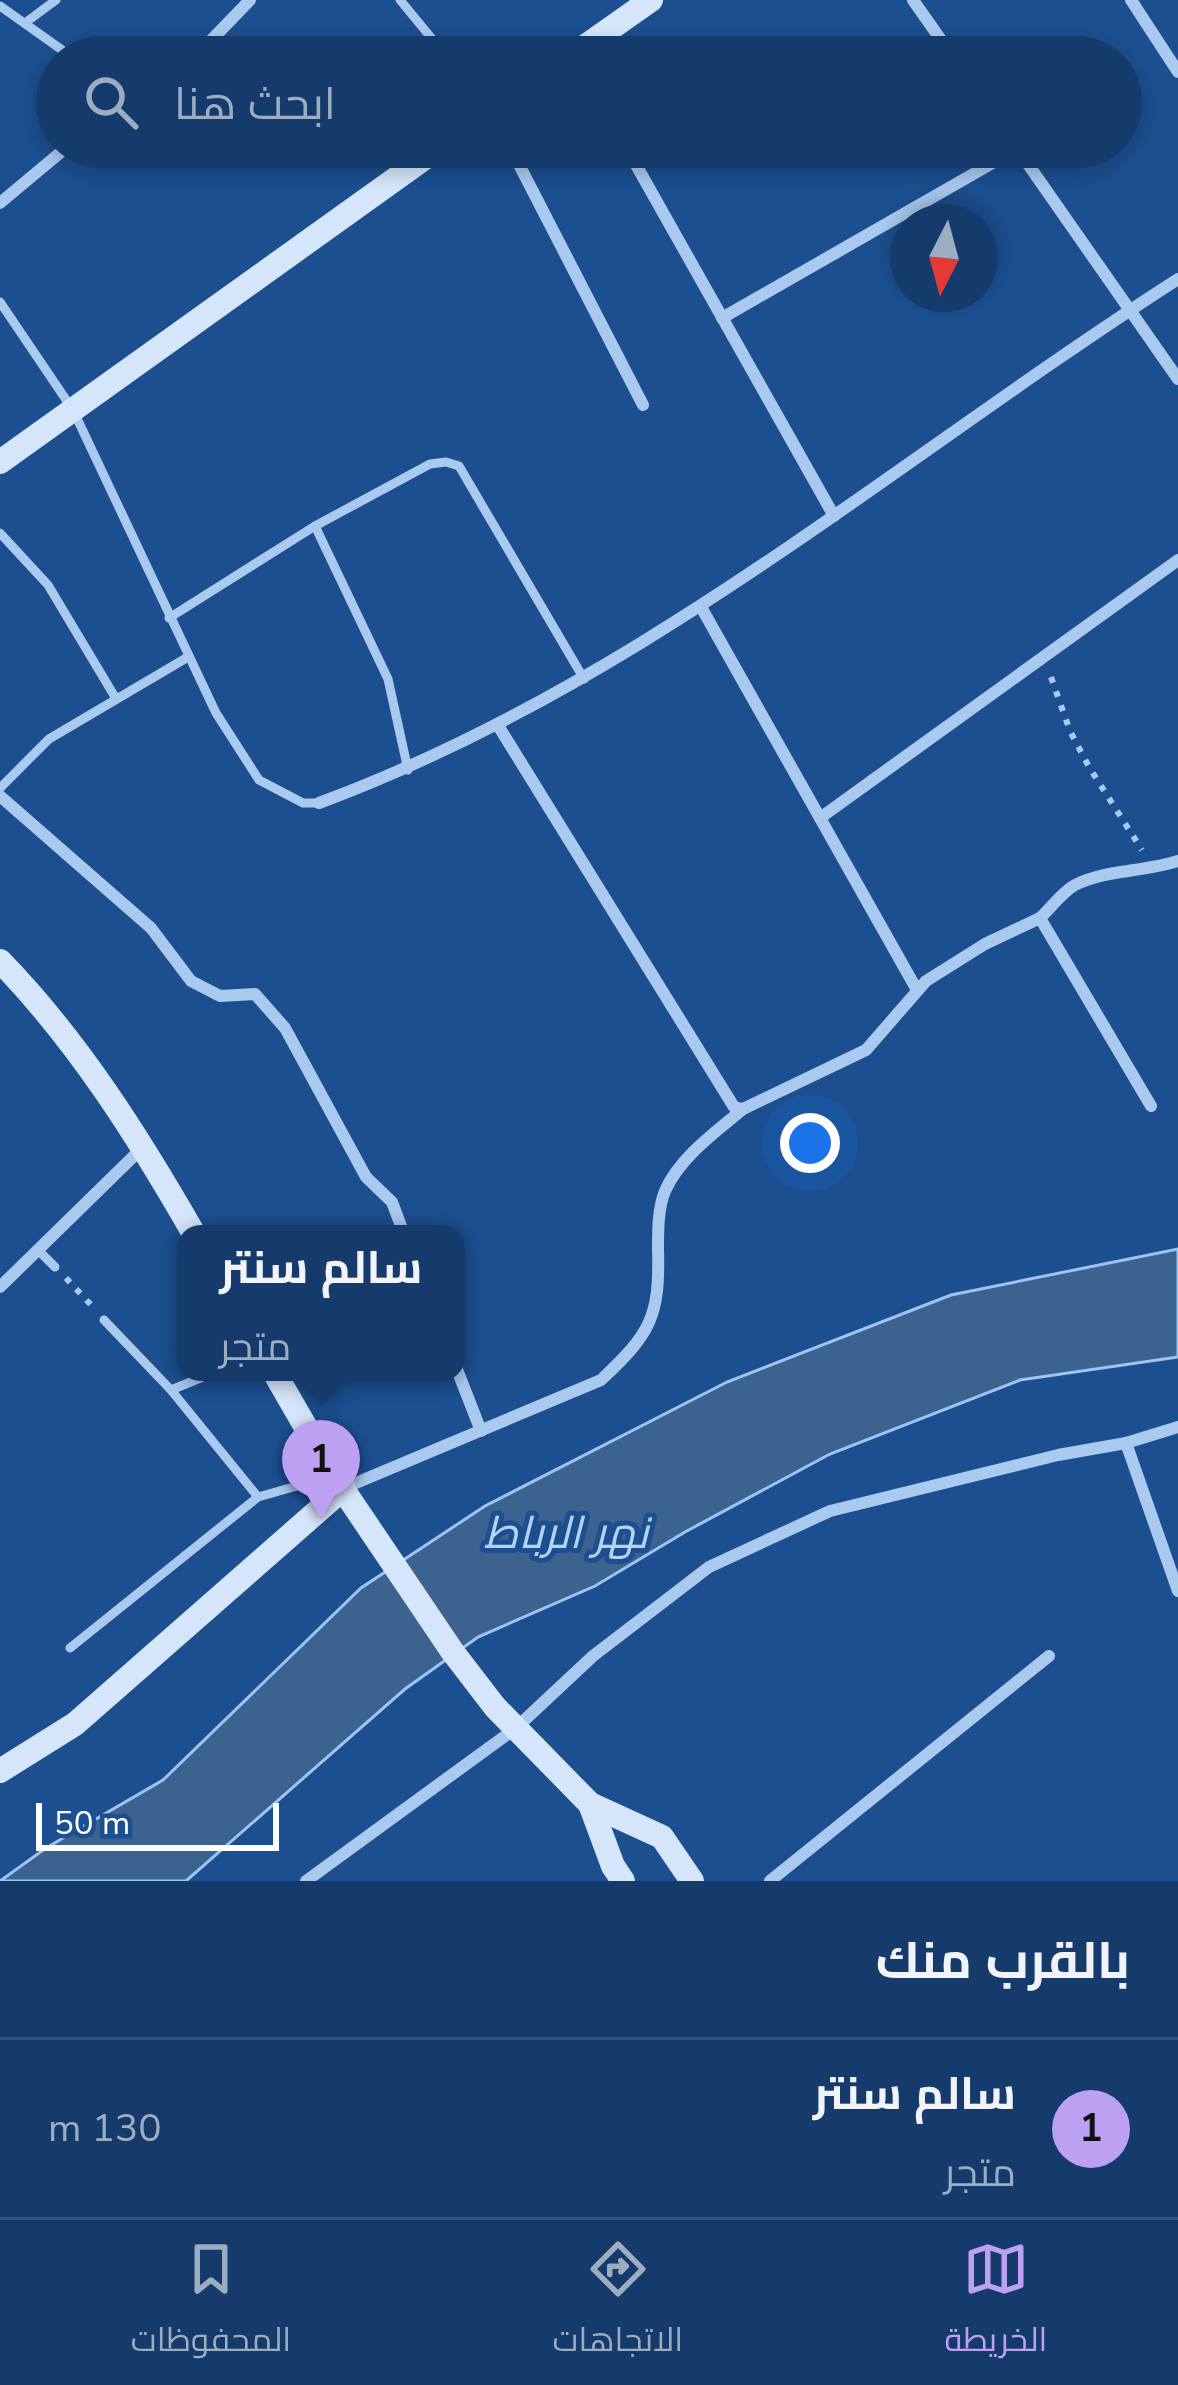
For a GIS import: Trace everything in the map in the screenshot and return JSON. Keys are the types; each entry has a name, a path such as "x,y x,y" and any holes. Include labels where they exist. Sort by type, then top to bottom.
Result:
{"street":[{"path":"215,36 250,0"},
{"path":"601,36 651,0"},
{"path":"913,0 938,36"},
{"path":"1132,0 1178,72"},
{"path":"0,203 42,168"},
{"path":"0,462 411,168"},
{"path":"520,168 643,405"},
{"path":"638,168 834,516"},
{"path":"722,318 982,168"},
{"path":"1031,168 1178,379"},
{"path":"320,803 408,770 584,679 701,607 1178,279"},
{"path":"820,818 1178,560"},
{"path":"701,607 917,990"},
{"path":"499,727 726,1099 743,1109"},
{"path":"0,792 151,928 190,981 220,996 255,994 284,1028 366,1178 392,1202 401,1225"},
{"path":"0,1771 75,1724 346,1491 601,1380 652,1324 658,1225 665,1192 705,1141 743,1109 866,1050 917,990 985,944 1040,918 1072,886 1178,860"},
{"path":"1040,918 1151,1106"},
{"path":"0,961 45,1007 143,1148 189,1225"},
{"path":"0,1287 143,1148"},
{"path":"279,1381 346,1491 495,1707 590,1804 662,1838 692,1881"},
{"path":"461,1381 481,1431"},
{"path":"306,1881 516,1728 593,1656 710,1568 830,1511 1058,1455 1126,1444 1178,1427"},
{"path":"1126,1444 1178,1591"},
{"path":"770,1881 1049,1656"},
{"path":"590,1804 623,1881"}],"lane":[{"path":"25,23 56,0"},
{"path":"400,0 430,36"},
{"path":"0,7 43,36"},
{"path":"0,302 73,410 215,713 259,780 302,803 320,803"},
{"path":"169,618 315,526 430,464 446,462 459,466 584,679"},
{"path":"315,526 388,679 408,770"},
{"path":"0,533 48,585 115,697"},
{"path":"0,792 49,739 188,657"},
{"path":"38,1250 55,1267"},
{"path":"104,1320 171,1390 258,1497"},
{"path":"171,1390 192,1381"},
{"path":"70,1648 258,1497 346,1491"}],"path":[{"path":"1044,657 1070,731 1152,869"},
{"path":"55,1267 104,1320"}],"water":[{"name":"نهر الرباط","path":"1178,1249 1178,1357 1020,1380 830,1454 595,1586 478,1637 405,1689 186,1881 0,1881 46,1848 163,1780 361,1588 485,1506 727,1382 951,1295"}],"place":[{"name":"سالم سنتر","path":"321,1519"}]}
